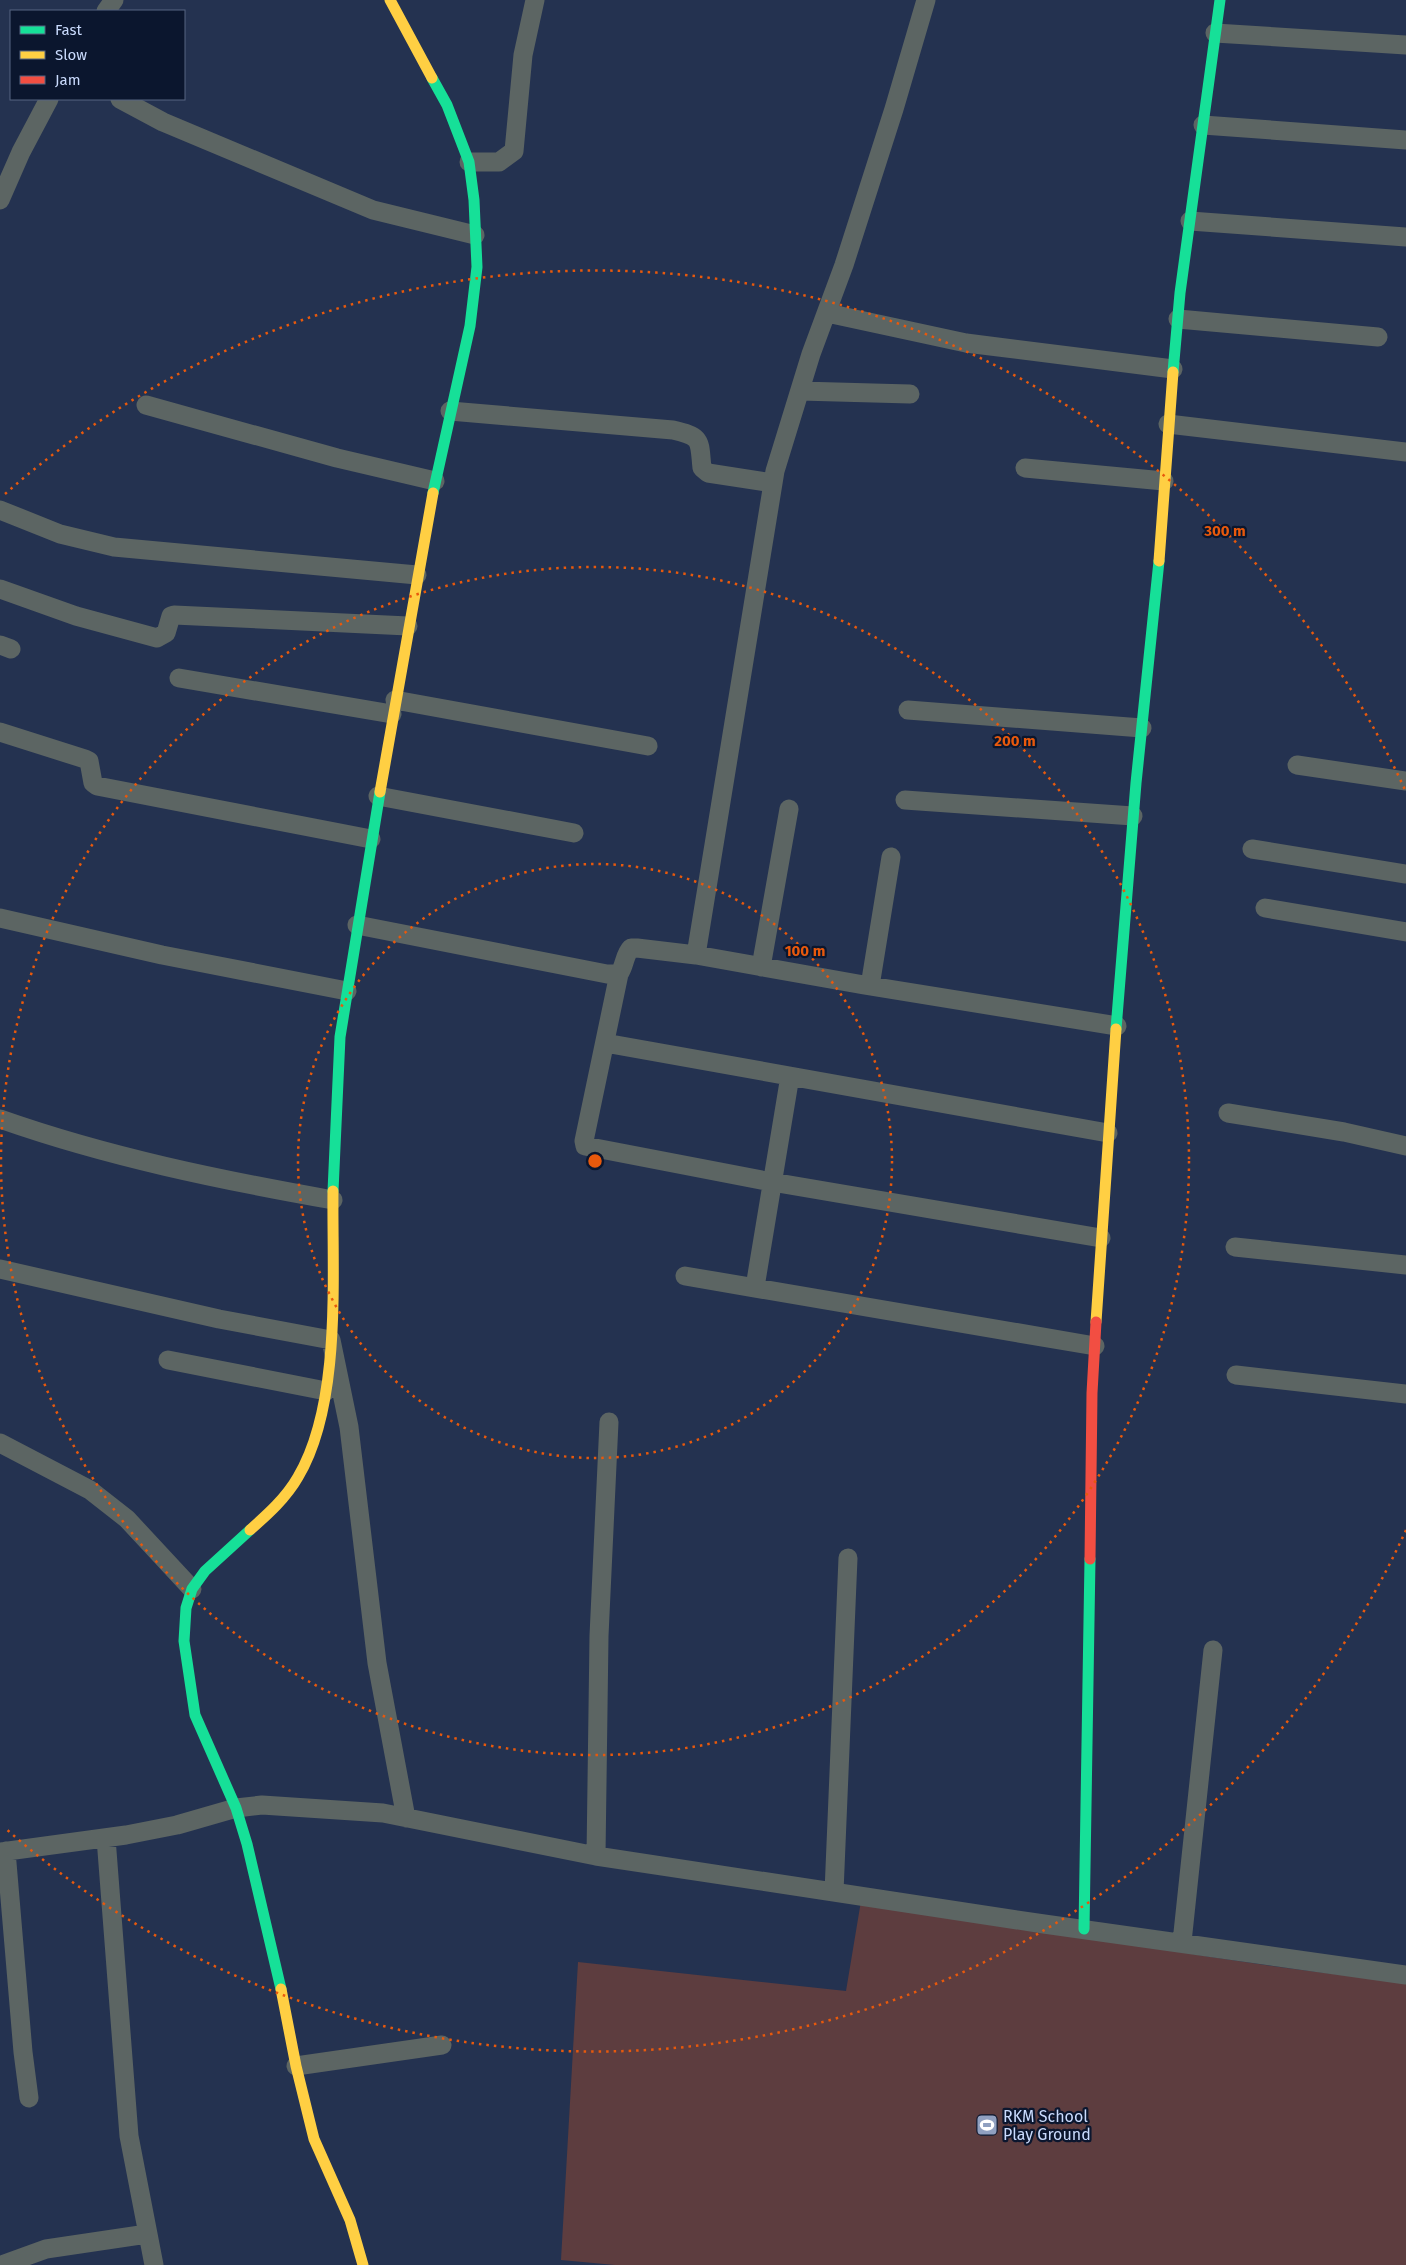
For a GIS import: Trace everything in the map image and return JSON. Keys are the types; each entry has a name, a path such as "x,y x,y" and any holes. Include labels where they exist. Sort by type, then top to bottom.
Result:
{"street":[{"path":"363,2265 350,2220 314,2139 296,2066 274,1954 236,1808 195,1715 184,1641 186,1608 192,1589 205,1571 282,1500 300,1476 311,1450 326,1391 331,1340 332,1200 336,1087 347,991 378,796 434,481 470,326 477,267 469,162 447,105 390,0"},
{"path":"469,162 499,162 514,151 523,55 536,0"},
{"path":"696,955 773,483 800,391 894,109 926,0"},
{"path":"1084,1929 1092,1393 1108,1133 1133,816 1158,573 1173,369 1190,221 1220,0"},
{"path":"1216,34 1406,45"},
{"path":"0,200 21,152 49,100"},
{"path":"122,100 163,122 373,210 475,235"},
{"path":"1203,126 1406,140"},
{"path":"1190,221 1406,237"},
{"path":"827,313 966,343 1173,369"},
{"path":"1178,320 1378,337"},
{"path":"800,391 910,394"},
{"path":"146,405 337,458 434,481"},
{"path":"450,411 673,430 697,437 700,443 702,468 708,473 773,483"},
{"path":"1168,424 1406,452"},
{"path":"1024,468 1164,481"},
{"path":"0,510 60,534 114,547 417,575"},
{"path":"0,589 76,616 157,638 166,633 171,616 174,615 408,626"},
{"path":"180,678 394,707 648,746"},
{"path":"908,710 1142,728"},
{"path":"0,732 89,761 93,783 97,786 371,839"},
{"path":"1297,765 1406,781"},
{"path":"378,796 574,834"},
{"path":"905,800 1133,816"},
{"path":"762,967 789,809"},
{"path":"1252,849 1406,874"},
{"path":"870,986 891,857"},
{"path":"1265,908 1406,932"},
{"path":"0,918 134,949 347,991"},
{"path":"357,925 606,974 619,974"},
{"path":"1101,1238 772,1182 585,1146 586,1132 619,974 624,966 627,952 631,948 696,955 870,986 1117,1026"},
{"path":"605,1043 1108,1133"},
{"path":"755,1287 790,1076"},
{"path":"1228,1113 1344,1132 1406,1146"},
{"path":"0,1119 129,1158 332,1200"},
{"path":"1235,1247 1406,1265"},
{"path":"0,1269 219,1318 331,1340"},
{"path":"685,1276 1095,1346"},
{"path":"331,1340 349,1427 377,1663 406,1818"},
{"path":"168,1360 326,1391"},
{"path":"1236,1375 1406,1394"},
{"path":"596,1856 599,1636 608,1422"},
{"path":"0,1443 90,1490 127,1519 192,1589"},
{"path":"834,1892 848,1558"},
{"path":"1182,1942 1213,1650"},
{"path":"29,2098 22,2052 3,1852 106,1838 176,1825 236,1808 262,1805 383,1813 596,1856 1406,1975"},
{"path":"106,1838 129,2136 154,2265"},
{"path":"296,2066 442,2045"},
{"path":"13,2263 46,2249 147,2234"}],"shaded area":[{"name":"RKM School Play Ground","path":"862,1895 1201,1956 1406,1982 1406,2265 615,2265 561,2260 578,1962 846,1991"}],"traffic: fast":[{"path":"1173,372 1180,293 1220,0"},
{"path":"432,78 447,105 469,162 474,200 477,267 470,326 433,493"},
{"path":"1116,1029 1136,783 1159,561"},
{"path":"333,1191 340,1037 380,792"},
{"path":"250,1530 205,1571 192,1589 186,1608 184,1641 195,1715 236,1808 247,1844 281,1989"},
{"path":"1084,1929 1090,1559"}],"traffic: slow":[{"path":"390,0 432,78"},
{"path":"1159,561 1173,372"},
{"path":"380,792 433,493"},
{"path":"1096,1322 1116,1029"},
{"path":"250,1530 282,1499 298,1477 312,1447 322,1413 332,1338 333,1191"},
{"path":"281,1989 296,2066 314,2139 350,2220 363,2265"}],"traffic: jam":[{"path":"1090,1559 1092,1393 1096,1322"}],"place":[{"name":"RKM School Play Ground","path":"987,2125"}]}
